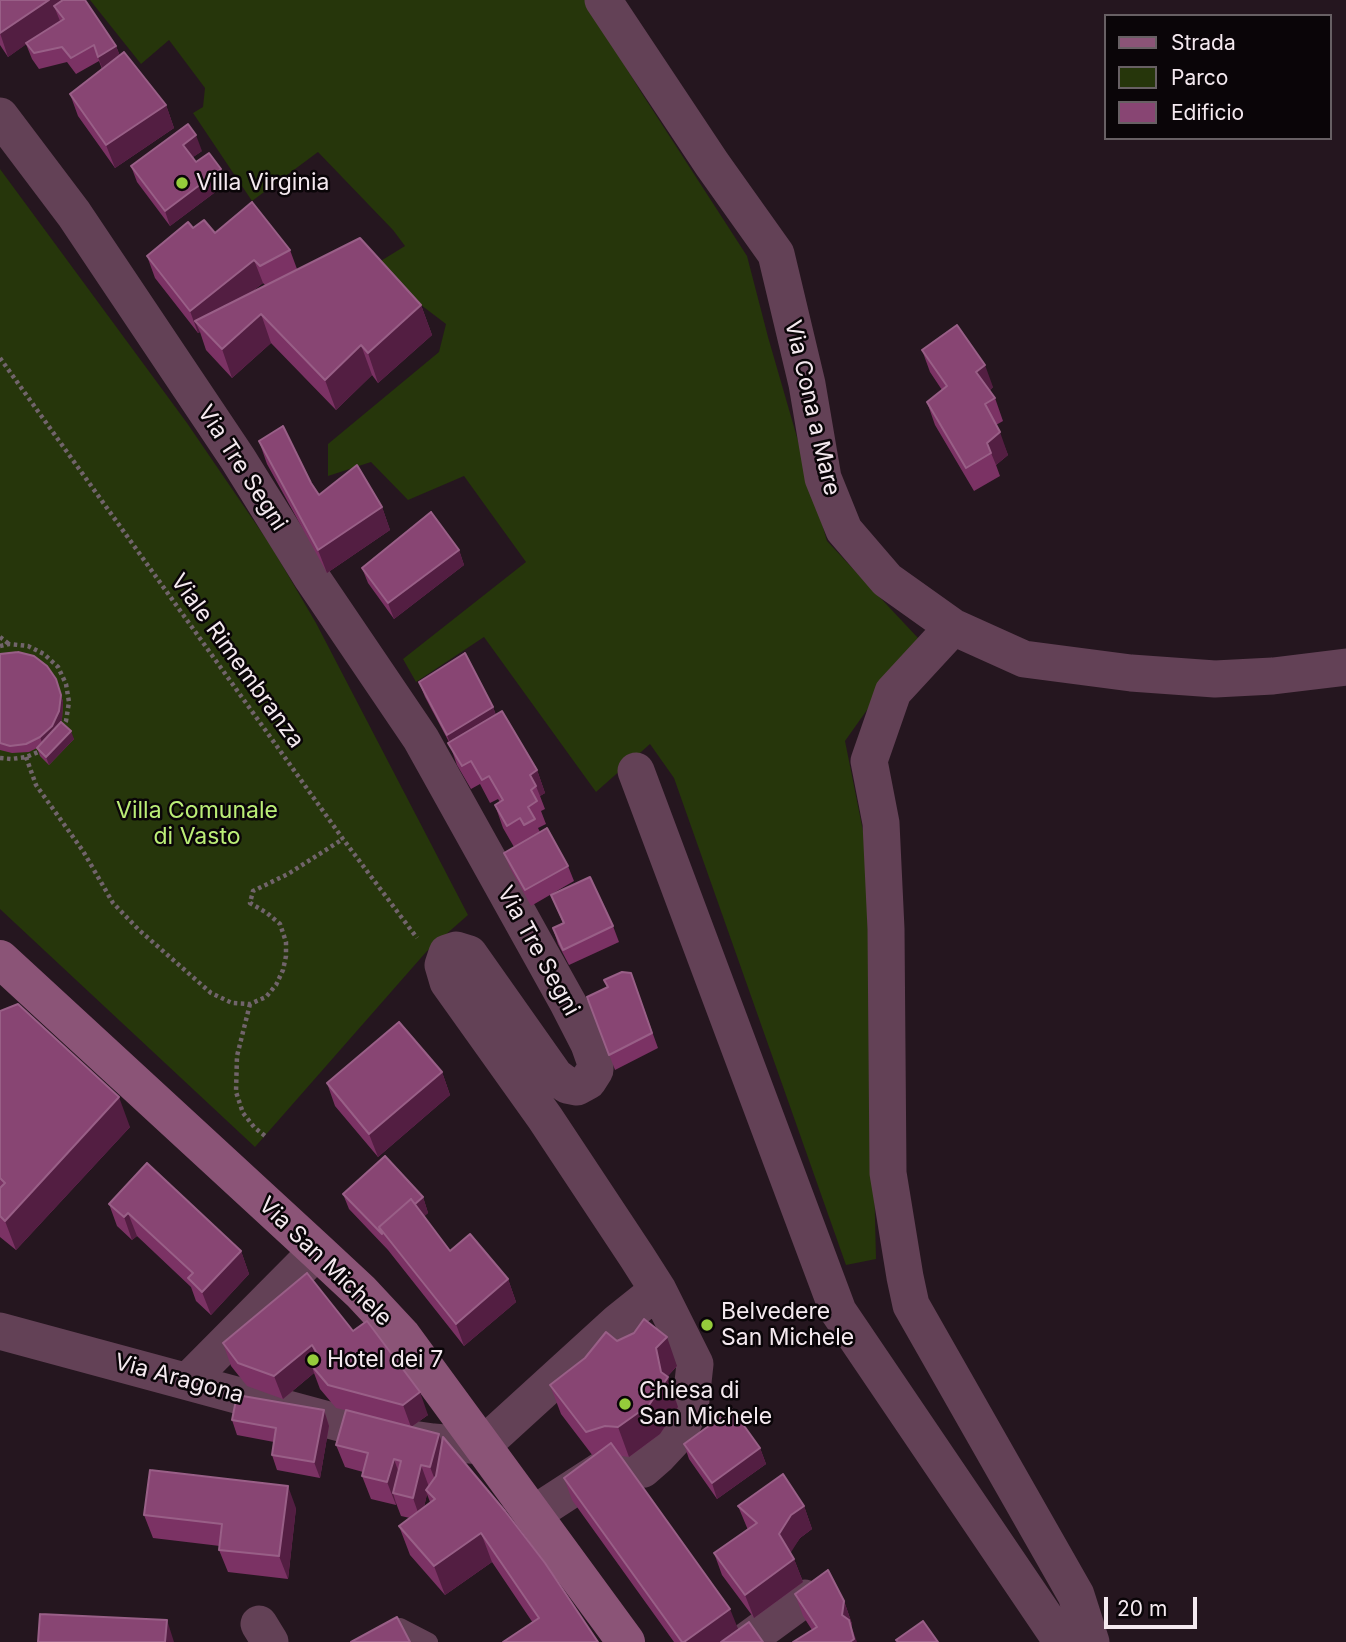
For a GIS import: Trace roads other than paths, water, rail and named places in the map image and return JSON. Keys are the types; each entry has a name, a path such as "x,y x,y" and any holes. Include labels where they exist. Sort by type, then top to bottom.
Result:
{"street":[{"name":"Via Cona a Mare","path":"603,0 712,164 776,254 807,384 823,478 844,530 887,580 953,627 1024,659 1131,673 1215,679 1273,676 1346,667"},
{"name":"Via Tre Segni","path":"0,116 81,225 239,459 312,578 421,739 589,1044 595,1070 588,1081 577,1087 566,1085 555,1076 469,954 456,950 447,953 443,965 448,982 545,1118 658,1290"},
{"path":"953,627 893,692 869,761 881,823 886,916 888,1173 911,1305 1076,1595 1091,1642"},
{"path":"636,771 838,1311 1062,1642"},
{"name":"Via San Michele","path":"0,959 361,1292 402,1336 626,1642"},
{"path":"188,1381 317,1251"},
{"path":"482,1447 618,1322 658,1290 695,1364 691,1400 684,1422 673,1440 643,1469 616,1462 532,1515"},
{"name":"Via Aragona","path":"0,1331 384,1435 482,1447"},
{"path":"745,1642 805,1598"}],"lane":[{"path":"373,1642 400,1627 429,1642"}],"place":[{"name":"Villa Virginia","path":"182,183"},
{"name":"Belvedere San Michele","path":"707,1325"},
{"name":"Hotel dei 7","path":"313,1360"},
{"name":"Chiesa di San Michele","path":"625,1404"}],"park label":[{"name":"Villa Comunale di Vasto","path":"197,824"}]}
